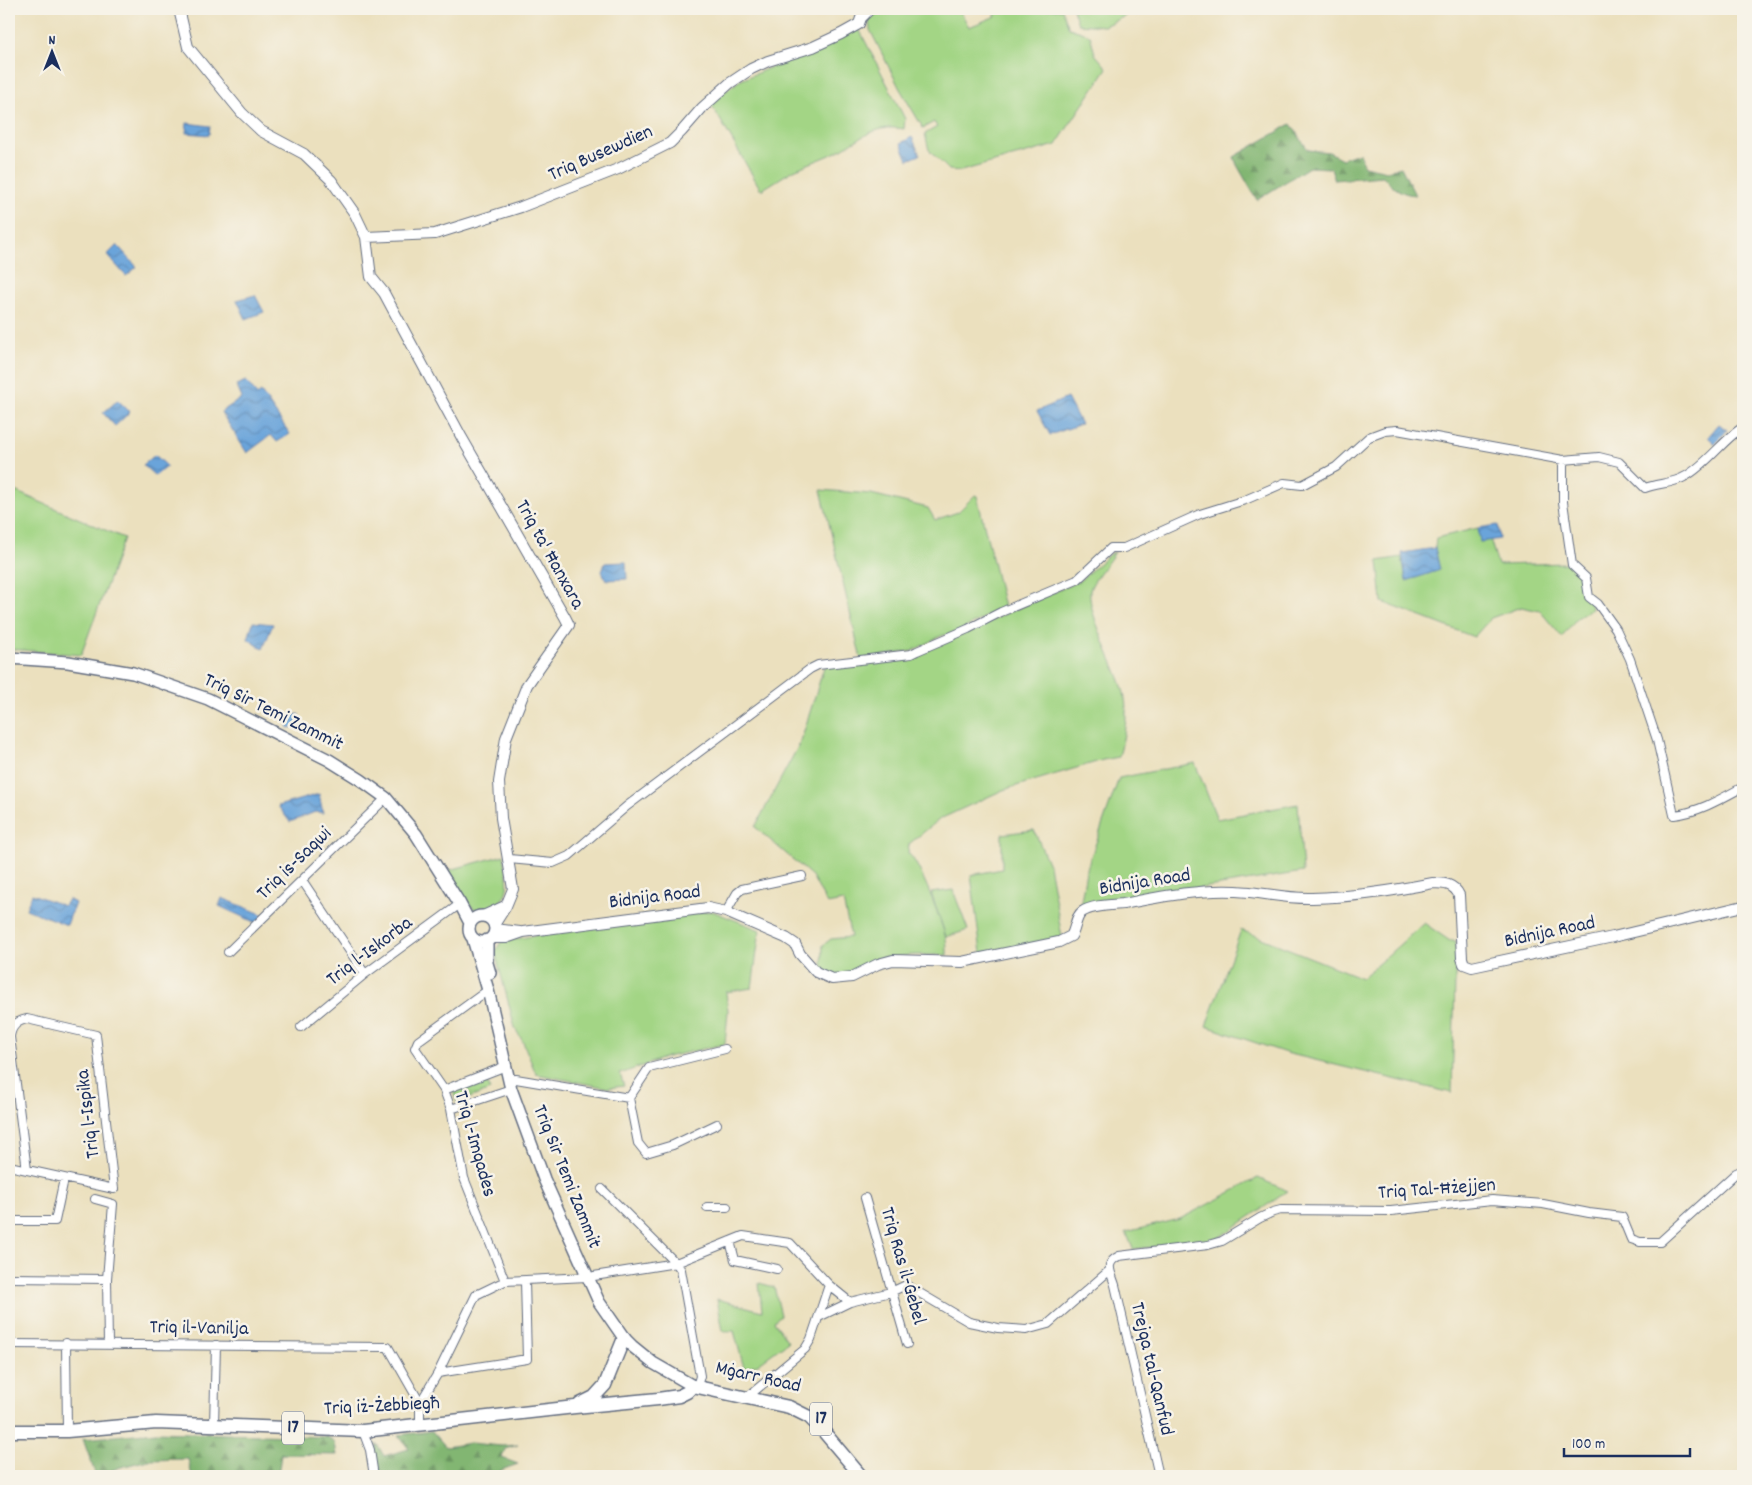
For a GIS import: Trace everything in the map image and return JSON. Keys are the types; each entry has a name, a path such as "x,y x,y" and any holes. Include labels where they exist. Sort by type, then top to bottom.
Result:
{"main road":[{"name":"Triq Sir Temi Zammit","path":"9,658 68,662 134,673 208,699 329,760 386,798 416,834 460,904 477,919"},
{"path":"477,919 490,919 492,933 480,942 473,939 469,932 477,919"},
{"name":"Triq Sir Temi Zammit","path":"492,933 488,963 512,1083"},
{"name":"Triq Sir Temi Zammit","path":"473,939 488,990 506,1066 544,1179 590,1277 599,1302 624,1338 653,1363 695,1385"},
{"name":"Triq Sir Temi Zammit","path":"590,1277 629,1335 643,1350 695,1385"},
{"name":"17","path":"575,1407 594,1397 605,1384 624,1338"},
{"path":"605,1384 606,1395 616,1403"},
{"name":"Mġarr Road","path":"695,1385 790,1401 813,1412 829,1427 870,1476"},
{"name":"Mġarr Road","path":"695,1385 789,1407 802,1414 824,1432 861,1476"},
{"name":"Triq iż-Żebbiegħ","path":"9,1431 67,1431 156,1423 363,1431 679,1396 695,1385"}],"street":[{"path":"179,9 188,47 206,69 253,125 304,154 326,174 355,214 366,237"},
{"name":"Triq Busewdien","path":"366,237 435,234 521,207 618,168 670,143 702,108 730,82 768,61 813,46 841,34 858,24 870,9"},
{"name":"Triq ta' Ħanxara","path":"366,237 371,277 384,293 462,438 568,625 527,685 506,738 499,782 501,818 513,888 492,933"},
{"path":"509,858 553,863 569,856 627,806 810,669 818,665 911,654 1001,612 1077,580 1112,548 1124,548 1200,514 1245,500 1284,483 1302,485 1336,468 1365,440 1376,434 1397,430 1563,460 1599,457 1619,462 1644,488 1655,484 1672,482 1688,475 1743,427"},
{"path":"1563,460 1563,502 1572,565 1586,578 1589,596 1598,604 1616,629 1630,659 1657,740 1674,814 1687,813 1701,808 1743,787"},
{"name":"Triq is-Saqwi","path":"228,952 386,798"},
{"path":"726,912 737,893 742,889 802,876"},
{"path":"302,880 365,974"},
{"name":"Bidnija Road","path":"492,933 523,932 708,908 726,912 786,938 795,944 800,954 816,972 826,977 840,979 852,977 878,964 893,960 962,962 1051,944 1071,936 1078,916 1085,910 1153,899 1208,892 1247,891 1286,897 1314,898 1373,894 1433,884 1449,885 1459,895 1463,962 1472,967 1613,937 1743,906"},
{"name":"Triq l-Iskorba","path":"301,1027 365,974 460,904"},
{"path":"477,919 506,906"},
{"name":"Triq l-Imqades","path":"488,990 418,1041 416,1048 444,1090 451,1109 464,1178 505,1281"},
{"name":"Triq l-Ispika","path":"27,1170 10,1037 13,1025 27,1019 96,1035 114,1189 64,1179"},
{"path":"717,1124 673,1145 646,1153 638,1143 629,1098 649,1068 725,1049"},
{"path":"444,1090 506,1066"},
{"path":"451,1109 512,1083 629,1098"},
{"path":"9,1166 64,1179 55,1221 9,1220"},
{"name":"Triq Tal-Ħżejjen","path":"1110,1270 1112,1259 1119,1256 1208,1245 1222,1241 1260,1218 1281,1210 1391,1212 1484,1200 1501,1200 1543,1204 1622,1217 1631,1239 1640,1242 1660,1242 1736,1173 1743,1170"},
{"path":"602,1189 681,1270 700,1376 695,1385"},
{"name":"Triq Ras il-Ġebel","path":"865,1198 907,1344"},
{"path":"95,1199 113,1204 107,1279 108,1344"},
{"path":"707,1207 727,1207"},
{"path":"420,1425 420,1402 438,1373 476,1296 505,1281 590,1277 676,1263 743,1236 790,1243 829,1285 850,1302"},
{"path":"730,1241 735,1260 777,1269"},
{"path":"819,1317 850,1302 891,1292 906,1285 968,1322 998,1328 1026,1330 1048,1324 1110,1270"},
{"name":"Trejqa tal-Qanfud","path":"1110,1270 1159,1476"},
{"path":"9,1278 107,1279"},
{"path":"438,1373 527,1359 525,1281"},
{"path":"751,1394 804,1350 819,1317 829,1285"},
{"name":"Triq il-Vanilja","path":"9,1344 388,1347 420,1402"},
{"path":"66,1344 67,1431"},
{"path":"214,1425 216,1345"},
{"path":"363,1431 370,1450 374,1476"}],"green space":[{"path":"875,9 959,9 969,27 996,16 993,9 1062,9 1069,28 1090,35 1095,54 1107,68 1056,145 961,171 949,170 929,150 925,134 937,127 934,122 923,128 900,89 870,30 868,14"},
{"path":"1073,9 1140,9 1104,26 1078,24"},
{"path":"859,29 905,119 904,129 886,128 870,133 835,153 794,170 761,190 710,102 739,81"},
{"path":"1291,124 1308,150 1329,152 1342,159 1359,153 1364,166 1387,171 1401,167 1415,195 1397,189 1383,176 1335,180 1331,168 1309,167 1257,200 1234,157"},
{"path":"10,489 124,538 81,655 9,649"},
{"path":"821,490 871,494 928,508 935,520 958,512 975,495 977,496 1004,607 959,631 941,636 912,651 861,659"},
{"path":"1478,528 1480,542 1490,539 1498,565 1568,563 1580,576 1592,609 1577,618 1562,637 1540,611 1521,607 1491,618 1474,637 1382,602 1378,561 1402,557 1406,581 1440,570 1435,548 1436,538"},
{"path":"1115,552 1093,583 1090,596 1092,609 1124,693 1126,717 1119,757 1003,790 940,819 909,844 908,853 913,858 924,880 940,920 946,939 947,955 913,955 881,958 854,972 837,976 822,969 823,945 831,939 851,937 843,901 827,904 812,876 755,827 801,741 824,667 912,657 1079,581 1110,554"},
{"path":"1195,763 1217,819 1298,804 1303,872 1080,907 1086,871 1119,778"},
{"path":"1034,830 1049,865 1062,937 981,953 971,875 1002,869 1002,834"},
{"path":"504,855 507,879 506,893 497,904 489,909 482,911 475,909 464,898 446,871"},
{"path":"953,890 968,930 946,937 931,893"},
{"path":"712,911 760,930 752,988 726,992 728,1011 725,1044 667,1057 620,1074 624,1086 608,1088 536,1074 515,1028 495,952 501,942 578,927 653,920 667,922 671,915"},
{"path":"1424,923 1450,941 1456,941 1452,1093 1286,1053 1206,1026 1241,930 1362,978"},
{"path":"485,1079 490,1090 457,1103 453,1091"},
{"path":"1258,1178 1288,1191 1214,1241 1133,1249 1126,1232 1180,1219"},
{"path":"759,1283 774,1287 781,1315 774,1321 788,1342 758,1364 744,1368 734,1331 723,1331 717,1299 762,1311"},
{"path":"432,1431 446,1447 470,1443 502,1446 518,1445 505,1449 502,1458 518,1464 501,1470 500,1476 377,1476 374,1453 377,1444 384,1456 409,1449 398,1435"},
{"path":"156,1432 328,1437 335,1443 337,1455 281,1454 278,1476 192,1476 188,1459 148,1460 96,1476 83,1439"}],"water":[{"path":"187,123 210,126 209,135 186,133"},
{"path":"912,137 920,155 908,160 901,143"},
{"path":"117,245 137,267 126,276 107,255"},
{"path":"255,295 264,312 246,319 237,300"},
{"path":"246,381 257,395 261,392 290,434 277,442 271,435 247,453 221,412 242,398 236,385"},
{"path":"1067,398 1081,424 1050,435 1037,411"},
{"path":"118,400 130,412 115,426 103,413"},
{"path":"1719,424 1727,430 1715,444 1708,437"},
{"path":"155,455 167,466 155,476 143,465"},
{"path":"1498,525 1500,539 1480,542 1478,528"},
{"path":"1435,548 1440,570 1406,581 1402,553"},
{"path":"626,562 627,579 606,580 602,571 605,563"},
{"path":"253,622 273,624 263,649 248,639"},
{"path":"299,714 302,726 288,728 286,717"},
{"path":"319,794 323,813 315,812 290,822 278,806"},
{"path":"32,894 64,906 68,899 75,903 67,925 26,909"},
{"path":"222,898 264,915 256,923 219,906"}]}
